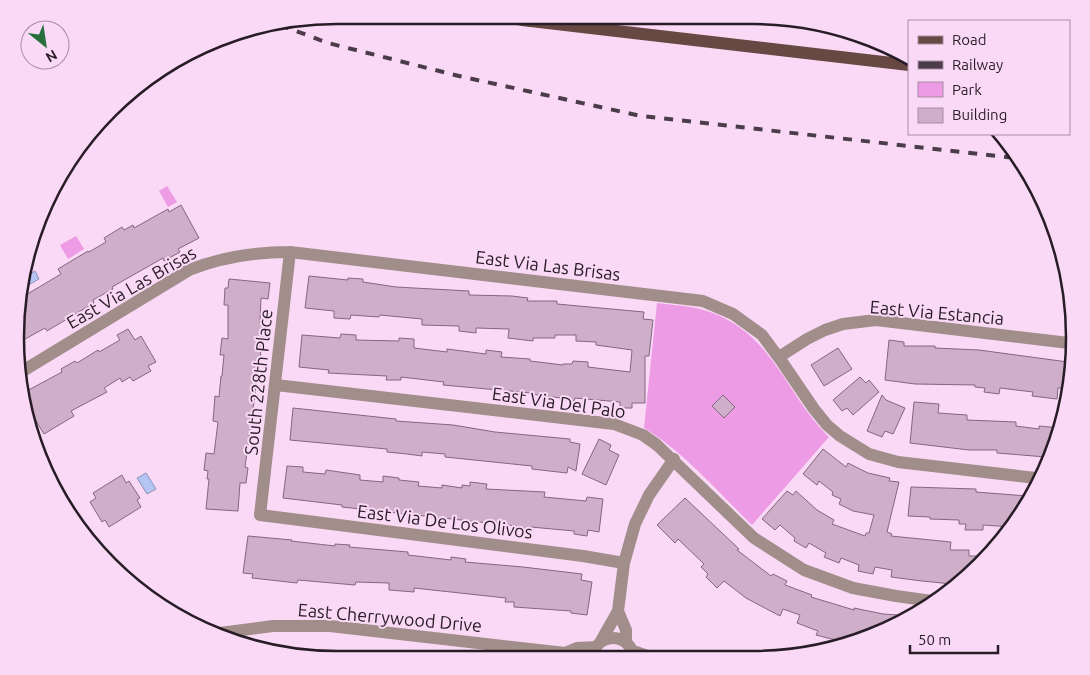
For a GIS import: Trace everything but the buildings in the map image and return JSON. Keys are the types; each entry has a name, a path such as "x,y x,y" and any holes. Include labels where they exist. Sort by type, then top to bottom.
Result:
{"main road":[{"path":"556,24 907,65"}],"street":[{"name":"East Via Las Brisas","path":"25,369 189,270 232,256 268,252 290,252 703,301 748,324 762,335 827,425 840,436 869,454 898,462 1033,478"},
{"name":"South 228th Place","path":"260,515 290,252"},
{"name":"East Via Estancia","path":"779,357 825,330 843,324 876,320 1066,343"},
{"name":"East Via Del Palo","path":"276,385 614,424 643,435 657,444 754,538 804,570 853,588 925,599"},
{"path":"596,649 618,611 624,563 630,538 654,487 674,459"},
{"name":"East Via De Los Olivos","path":"260,515 583,556 624,563"},
{"path":"618,611 626,630 631,651"},
{"name":"East Cherrywood Drive","path":"229,632 273,626 322,626 527,651"},
{"path":"574,651 577,648 596,649 606,639 616,638 631,651"}],"green space":[{"path":"167,186 177,202 168,207 159,191"},
{"path":"76,236 84,249 68,259 60,245"},
{"path":"657,303 690,307 710,312 731,322 749,335 764,350 814,420 829,437 752,525 687,460 644,428"}],"water":[{"path":"35,271 39,279 28,285 30,276"},
{"path":"146,473 156,489 147,494 137,478"}],"railway":[{"path":"287,28 328,43 459,76 641,116 1009,157"}]}
